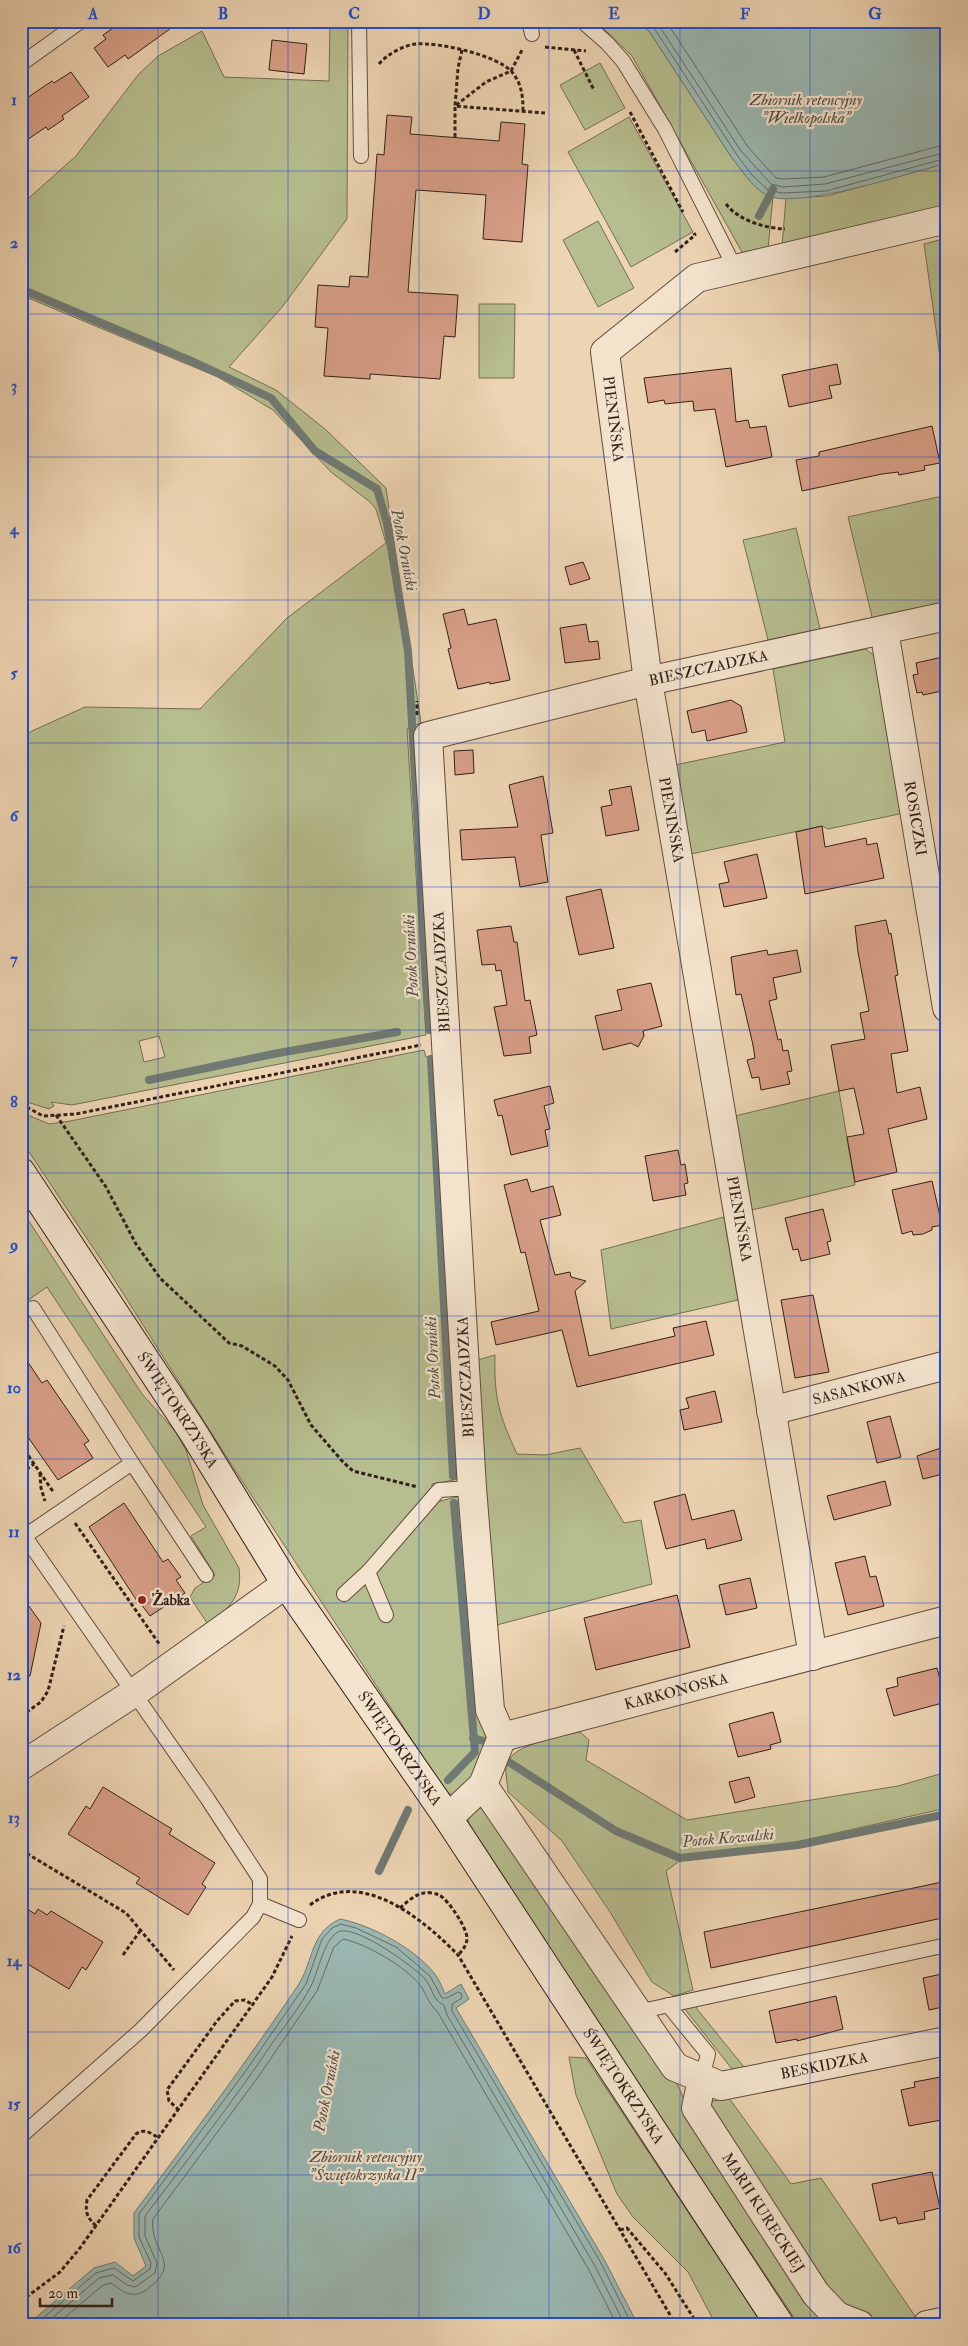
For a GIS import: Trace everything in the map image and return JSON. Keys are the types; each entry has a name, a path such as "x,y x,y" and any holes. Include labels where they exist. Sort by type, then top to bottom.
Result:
{"street":[{"name":"PIENIŃSKA","path":"813,1656 648,681 605,352 697,278 947,218"},
{"name":"BIESZCZADZKA","path":"502,1737 490,1710 472,1488 428,736 648,681 947,616"},
{"name":"ROSICZKI","path":"884,630 947,1008"},
{"name":"ŚWIĘTOKRZYSKA","path":"21,1172 193,1432 286,1584 448,1818 780,2325"},
{"name":"SASANKOWA","path":"771,1411 947,1365"},
{"path":"21,1766 135,1692 286,1584"},
{"name":"KARKONOSKA","path":"502,1737 947,1620"},
{"path":"448,1818 483,1785 502,1737"},
{"path":"483,1785 675,2066 702,2079"},
{"name":"BESKIDZKA","path":"702,2079 721,2086 947,2041"},
{"name":"MARII KURECKIEJ","path":"702,2079 696,2108 712,2133 816,2294 836,2316 860,2325"},
{"path":"927,2325 947,2321"}],"lane":[{"path":"21,64 81,21"},
{"path":"359,21 361,156"},
{"path":"582,21 624,61 665,129 735,268"},
{"path":"33,1308 206,1575"},
{"path":"21,2136 141,2030 253,1917 260,1904 260,1879 135,1692 23,1534 65,1509 132,1463"},
{"path":"344,1594 368,1572 439,1490 472,1488"},
{"path":"368,1572 386,1615"},
{"path":"260,1904 299,1920"},
{"path":"637,2012 947,1945"},
{"path":"668,2005 708,2054 702,2079"}],"path":[{"path":"455,106 486,82 511,71 530,34"},
{"path":"377,67 385,56 415,44 462,50 483,55 511,71 522,91 523,112"},
{"path":"542,47 588,51"},
{"path":"455,137 458,68 462,50"},
{"path":"574,50 594,90"},
{"path":"455,106 545,113"},
{"path":"627,107 686,218"},
{"path":"722,199 730,210 748,221 776,229 786,229"},
{"path":"675,252 695,235 691,226"},
{"path":"21,1104 42,1116 76,1114 446,1040"},
{"path":"56,1115 106,1186 136,1244 160,1278 229,1343 242,1346 275,1366 288,1380 311,1425 343,1462 353,1470 439,1490"},
{"path":"21,1445 164,1652"},
{"path":"21,1473 34,1464"},
{"path":"40,1472 41,1488 51,1518"},
{"path":"21,1716 42,1702 48,1691 65,1620"},
{"path":"21,1850 126,1913 178,1974"},
{"path":"21,2301 60,2272 96,2226 272,1977 299,1920 308,1906 321,1897 339,1891 354,1892 386,1899 438,1934 458,1955 676,2325"},
{"path":"400,1908 423,1893 439,1894 447,1900 465,1929 467,1937 464,1948 458,1955"},
{"path":"123,1955 140,1931"},
{"path":"179,2110 169,2101 167,2090 217,2021 235,2001 245,2000 253,2004"},
{"path":"96,2226 88,2218 85,2211 87,2200 136,2134 141,2131 147,2131 159,2138"},
{"path":"620,2230 626,2228 665,2273 698,2325"}],"green space":[{"path":"330,21 348,21 347,219 283,306 229,367 276,390 325,429 386,488 421,723 407,729 426,1035 72,1105 51,1102 54,1106 49,1109 21,1100 21,736 85,707 200,709 287,618 386,543 376,509 370,502 331,472 273,410 218,377 21,295 21,205 76,156 138,75 158,56 202,31 224,77 329,81","holes":["159,1036 165,1057 144,1062 139,1041"]},
{"path":"592,21 635,21 649,31 732,158 755,186 773,196 768,249 747,254 742,252 632,56 606,31"},
{"path":"600,63 625,108 585,130 560,85"},
{"path":"629,117 693,232 631,267 568,152"},
{"path":"947,163 947,208 782,246 786,198 827,196"},
{"path":"598,221 634,288 598,307 563,240"},
{"path":"947,238 947,407 924,244"},
{"path":"479,304 515,304 514,378 479,378"},
{"path":"947,495 947,601 873,621 848,517"},
{"path":"796,528 821,633 769,644 743,540"},
{"path":"866,649 879,660 904,813 828,829 822,826 691,854 675,765 785,742 773,669"},
{"path":"424,1050 426,1057 436,1056 459,1479 432,1484 433,1503 460,1496 483,1726 486,1737 485,1757 477,1771 457,1794 446,1792 231,1464 112,1276 21,1140 21,1112 49,1124 70,1121"},
{"path":"839,1091 855,1185 752,1210 735,1116"},
{"path":"21,1209 142,1394 175,1431 186,1450 203,1505 239,1568 239,1587 233,1601 209,1626 190,1597 195,1588 215,1575 191,1536 206,1527 47,1287 21,1305"},
{"path":"724,1217 738,1300 611,1329 601,1250"},
{"path":"495,1355 495,1384 499,1406 517,1454 545,1455 580,1448 624,1523 641,1520 652,1584 493,1626 471,1362"},
{"path":"580,1732 589,1740 586,1760 687,1820 898,1786 947,1772 947,1808 783,1845 686,1856 666,1871 693,1990 674,1996 652,1982 610,1912 562,1841 508,1792 507,1764 518,1751 539,1742"},
{"path":"483,1807 676,2081 692,2118 840,2325 799,2325 473,1837 468,1820 473,1811"},
{"path":"696,2005 697,2009 744,2067 732,2069 684,2008"},
{"path":"569,2057 586,2058 763,2325 716,2325 688,2272 633,2217 617,2194 576,2095"},
{"path":"729,2098 791,2184 821,2178 917,2319 887,2323 836,2303 708,2119 712,2101"}],"water":[{"name":"Zbiornik retencyjny \"Wielkopolska\"","path":"635,21 947,21 947,163 827,194 780,199 766,195 752,183 732,158 649,31"},
{"name":"Zbiornik retencyjny \"Świętokrzyska II\"","path":"340,1919 365,1926 404,1947 434,1973 445,1994 461,1984 469,1999 456,2008 605,2261 638,2325 27,2325 94,2268 115,2262 133,2276 146,2266 134,2238 134,2213 237,2073 297,1987 307,1968 317,1940 330,1925"}],"building":[{"path":"123,21 181,21 128,59 125,55 108,67 94,48 106,39 103,35"},
{"path":"272,40 307,44 304,74 269,70"},
{"path":"71,72 89,97 62,116 64,119 48,130 46,127 21,144 21,102 52,81 54,83"},
{"path":"387,115 412,117 410,134 499,141 501,122 525,124 522,164 528,165 522,242 483,239 486,195 416,190 408,292 458,295 455,337 444,336 440,379 370,374 370,379 324,376 328,328 315,327 318,285 349,287 350,276 368,277 377,154 384,155"},
{"path":"837,364 841,384 829,386 832,398 789,407 782,375"},
{"path":"731,368 736,422 748,420 750,428 766,426 772,457 726,467 715,409 694,411 693,401 665,404 664,400 648,403 644,378"},
{"path":"932,426 940,463 924,466 925,470 899,475 898,472 882,474 802,491 796,460 819,456 819,452"},
{"path":"583,562 590,579 570,585 565,567"},
{"path":"464,609 468,625 496,619 510,680 458,689 448,649 451,648 443,614"},
{"path":"586,624 589,642 598,641 600,659 565,663 560,628"},
{"path":"947,656 947,690 923,695 922,692 917,693 913,675 918,674 916,663"},
{"path":"731,700 741,706 747,732 707,741 705,730 692,733 687,711"},
{"path":"473,750 474,773 455,775 454,751"},
{"path":"543,776 553,833 541,835 548,882 520,887 515,857 462,860 460,830 518,827 509,785"},
{"path":"631,786 639,830 606,836 601,807 612,805 609,790"},
{"path":"822,826 825,847 866,838 867,845 877,843 884,878 805,894 796,832"},
{"path":"757,854 767,898 724,907 719,884 729,882 724,862"},
{"path":"601,889 614,948 579,955 566,897"},
{"path":"886,920 889,934 891,933 898,975 895,976 908,1051 891,1054 897,1093 920,1087 927,1119 888,1129 897,1172 855,1182 847,1137 864,1134 854,1088 839,1091 831,1045 865,1039 860,1013 869,1011 855,926"},
{"path":"511,926 514,942 517,942 525,1001 530,1000 537,1035 529,1037 531,1053 504,1056 494,1007 507,1005 501,970 496,971 495,964 482,965 477,930"},
{"path":"767,950 768,955 797,950 801,972 773,978 777,999 769,1001 778,1040 781,1039 783,1051 788,1050 792,1071 787,1072 790,1084 761,1090 759,1077 752,1078 747,1060 755,1058 753,1045 741,994 736,995 731,957"},
{"path":"651,983 662,1026 643,1031 644,1036 638,1047 631,1043 603,1050 595,1016 622,1010 617,990"},
{"path":"550,1086 554,1103 544,1106 550,1129 545,1130 548,1146 511,1155 502,1115 498,1116 494,1100"},
{"path":"678,1150 681,1165 685,1164 688,1183 684,1184 686,1195 653,1201 645,1156"},
{"path":"527,1179 531,1192 553,1186 561,1215 540,1220 555,1275 570,1272 571,1277 586,1281 575,1291 589,1356 675,1336 673,1328 706,1321 714,1355 577,1387 562,1330 496,1345 491,1322 539,1311 525,1252 521,1253 504,1185"},
{"path":"932,1181 942,1225 932,1227 932,1230 923,1234 913,1235 912,1231 902,1234 892,1190"},
{"path":"823,1209 831,1241 827,1242 830,1254 801,1261 798,1249 793,1250 785,1218"},
{"path":"813,1295 829,1372 795,1378 781,1300"},
{"path":"21,1352 42,1383 47,1380 89,1441 84,1444 93,1458 58,1480 21,1427"},
{"path":"715,1391 722,1422 684,1430 680,1410 689,1408 686,1398"},
{"path":"890,1416 901,1457 877,1463 867,1422"},
{"path":"947,1446 947,1473 923,1479 917,1456"},
{"path":"885,1481 891,1505 834,1520 827,1496"},
{"path":"685,1494 692,1520 734,1510 742,1540 707,1549 705,1539 666,1549 654,1502"},
{"path":"124,1503 163,1562 168,1559 181,1577 176,1580 185,1593 150,1616 137,1601 89,1527"},
{"path":"865,1556 870,1577 876,1576 884,1606 848,1615 835,1563"},
{"path":"750,1578 757,1608 726,1615 719,1585"},
{"path":"21,1595 41,1623 30,1676 21,1675"},
{"path":"677,1595 690,1647 596,1670 584,1618"},
{"path":"937,1668 946,1702 894,1716 886,1689 898,1686 897,1678"},
{"path":"773,1712 781,1742 770,1745 771,1749 738,1757 729,1724"},
{"path":"749,1777 755,1797 735,1803 729,1782"},
{"path":"103,1787 172,1829 169,1834 215,1863 202,1884 206,1887 188,1915 136,1883 140,1878 68,1834 86,1806 90,1809"},
{"path":"947,1881 947,1917 711,1968 704,1932"},
{"path":"21,1905 35,1914 38,1909 47,1915 51,1911 103,1942 86,1970 82,1967 69,1989 21,1960"},
{"path":"947,1973 947,2006 929,2010 923,1978"},
{"path":"836,1996 843,2029 797,2041 797,2039 776,2043 769,2011"},
{"path":"941,2077 942,2082 947,2081 947,2119 909,2126 901,2090 915,2087 914,2082"},
{"path":"932,2172 940,2208 924,2212 925,2219 898,2224 896,2217 880,2221 872,2184"}],"waterway":[{"path":"759,216 773,189"},
{"name":"Potok Oruński","path":"21,289 196,363 271,398 315,451 377,489 387,523 408,651 429,1030"},
{"path":"149,1080 273,1054 397,1032"},
{"name":"Potok Oruński","path":"431,1059 453,1476"},
{"name":"Potok Oruński","path":"448,1780 475,1752 454,1503"},
{"name":"Potok Kowalski","path":"473,1738 487,1742"},
{"name":"Potok Kowalski","path":"504,1759 616,1831 680,1858 798,1845 947,1814"},
{"name":"Potok Oruński","path":"379,1871 408,1810"}],"place":[{"name":"Żabka","path":"142,1600"}]}
